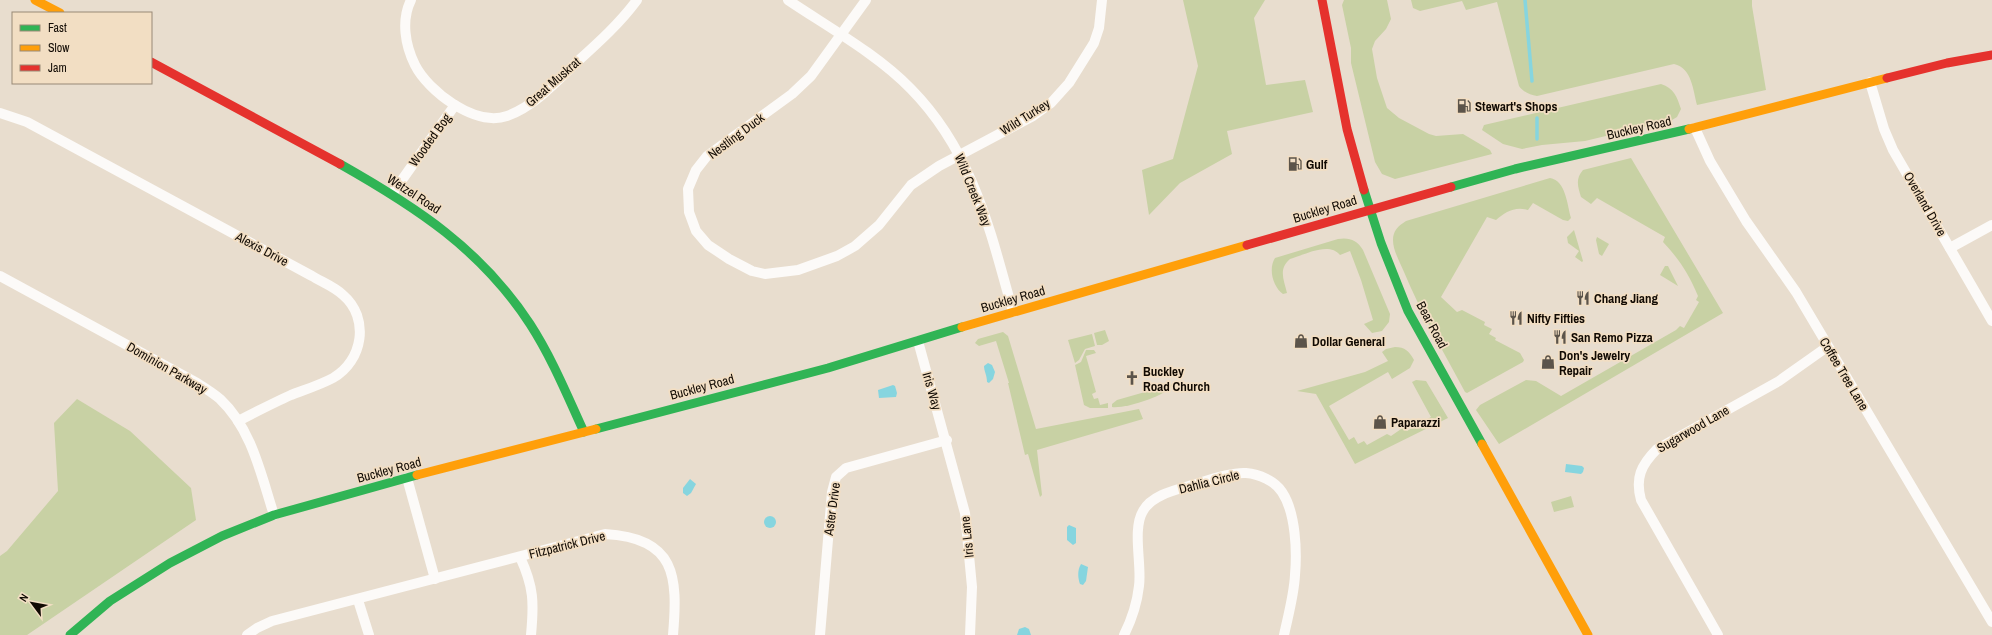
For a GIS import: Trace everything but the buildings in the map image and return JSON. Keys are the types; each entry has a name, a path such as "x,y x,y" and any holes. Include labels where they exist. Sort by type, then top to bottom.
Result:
{"street":[{"path":"35,0 58,12"},
{"name":"Great Muskrat","path":"411,0 405,25 407,45 415,65 424,78 462,111 481,117 494,118 505,117 522,110 551,87 606,36 637,0"},
{"name":"Wild Creek Way","path":"788,0 885,66 911,88 938,119 960,155 985,213 1013,312"},
{"name":"Nestling Duck","path":"866,0 839,35 811,76 792,94 707,156 696,170 688,189 689,212 696,231 708,245 752,271 766,274 798,270 837,256 855,246 879,225 911,185 939,166 960,155"},
{"name":"Wild Turkey","path":"960,155 1033,116 1051,103 1069,83 1094,42 1098,28 1102,0"},
{"name":"Bear Road","path":"1322,0 1347,129 1381,243 1408,311 1588,635"},
{"name":"Buckley Road","path":"70,635 110,601 170,563 222,536 274,515 407,478 828,368 1013,312 1163,271 1370,209 1515,169 1695,128 1870,82 1992,54"},
{"name":"Wetzel Road","path":"152,63 296,140 392,194 434,222 466,249 507,293 536,335 555,368 584,432"},
{"name":"Overland Drive","path":"1870,82 1884,129 1893,150 1992,321"},
{"name":"Wooded Bog","path":"392,194 454,105"},
{"name":"Alexis Drive","path":"0,113 27,122 305,272 343,295 354,308 361,331 358,349 346,368 333,378 288,396 238,420"},
{"name":"Coffee Tree Lane","path":"1695,128 1710,161 1746,221 1796,292 1827,347 1992,622"},
{"path":"1950,248 1992,225"},
{"name":"Dominion Parkway","path":"0,276 197,383 220,399 238,420 253,448 274,515"},
{"name":"Iris Way","path":"918,341 947,440"},
{"name":"Sugarwood Lane","path":"1718,635 1641,500 1638,488 1639,478 1646,460 1657,449 1778,380 1827,347"},
{"name":"Aster Drive","path":"820,635 832,492 836,477 846,468 947,440"},
{"name":"Iris Lane","path":"947,440 966,513 972,587 970,635"},
{"name":"Dahlia Circle","path":"1124,635 1134,615 1139,585 1138,526 1143,511 1162,494 1209,480 1245,473 1260,476 1276,485 1283,493 1290,511 1296,545 1295,577 1284,635"},
{"path":"407,478 434,579"},
{"name":"Fitzpatrick Drive","path":"247,635 257,628 272,621 358,600 605,534 626,536 642,541 660,553 668,564 675,585 673,635"},
{"path":"520,557 530,578 533,599 531,635"},
{"path":"358,600 369,635"}],"green space":[{"path":"1183,0 1265,0 1254,18 1266,85 1305,80 1313,112 1227,131 1232,154 1180,183 1149,215 1142,170 1173,159 1198,66"},
{"path":"1344,0 1387,0 1391,19 1386,29 1375,41 1372,49 1377,78 1387,108 1399,118 1429,134 1436,136 1463,134 1490,150 1492,154 1395,179 1382,174 1375,162 1351,63 1351,48 1342,5"},
{"path":"1411,0 1752,0 1766,90 1697,105 1691,80 1685,70 1674,64 1534,96 1525,92 1519,86 1497,2 1466,10 1462,1 1420,11 1413,8"},
{"path":"1661,84 1672,91 1681,109 1677,117 1672,120 1585,141 1542,145 1522,149 1503,144 1482,130 1484,125"},
{"path":"1631,158 1723,313 1499,444 1476,410 1480,405 1526,380 1536,381 1561,396 1676,330 1680,326 1684,328 1699,302 1696,300 1698,296 1687,274 1679,261 1663,242 1665,237 1597,198 1591,204 1581,197 1578,180 1580,173 1583,170"},
{"path":"1550,178 1555,180 1563,188 1571,218 1568,221 1563,220 1533,203 1528,210 1510,210 1496,220 1487,217 1441,297 1457,312 1462,310 1485,322 1484,325 1492,329 1489,334 1496,338 1495,340 1520,353 1524,360 1523,362 1467,393 1465,392 1425,318 1395,252 1393,240 1395,231 1406,221"},
{"path":"1574,230 1583,261 1582,262 1575,257 1579,251 1568,243 1567,237"},
{"path":"1597,237 1609,244 1602,256 1599,254 1596,240"},
{"path":"1346,238 1352,240 1363,250 1390,314 1389,322 1382,331 1372,333 1364,324 1373,320 1361,280 1350,251 1340,255 1330,249 1323,249 1290,259 1286,263 1283,271 1283,279 1287,293 1283,294 1279,291 1274,282 1272,267 1275,258 1338,239"},
{"path":"1665,266 1668,266 1678,286 1660,275"},
{"path":"1105,330 1109,341 1102,345 1097,345 1094,333"},
{"path":"1003,332 1008,336 1036,429 1139,409 1143,419 1037,450 1042,495 1040,497 1028,454 1025,455 1009,383 996,341 979,346 975,343 978,339"},
{"path":"1092,334 1095,346 1085,349 1079,360 1075,363 1068,340"},
{"path":"1395,347 1404,349 1410,354 1414,360 1410,368 1392,379 1388,372 1329,406 1349,440 1354,437 1358,444 1364,441 1367,445 1387,434 1391,436 1404,427 1407,431 1431,417 1412,382 1416,380 1426,381 1448,418 1355,464 1316,394 1297,391 1365,372 1388,361 1382,352 1386,349"},
{"path":"1086,350 1094,350 1096,353 1086,356 1096,392 1092,394 1094,399 1098,398 1100,405 1108,403 1108,408 1090,408 1084,405 1075,365 1081,362"},
{"path":"1173,384 1163,393 1145,401 1126,406 1112,407 1112,404 1117,400"},
{"path":"77,399 130,431 191,488 196,520 27,635 0,635 0,556 7,551 58,491 54,423"},
{"path":"1571,496 1574,507 1554,512 1551,502"}],"water":[{"path":"988,363 992,365 995,372 993,379 989,383 987,382 987,377 984,370 984,366"},
{"path":"893,385 895,386 897,393 896,397 879,398 878,390"},
{"path":"1566,464 1582,466 1584,468 1583,472 1581,474 1565,472"},
{"path":"690,479 696,484 691,493 687,496 683,493 683,488"},
{"path":"768,516 772,516 776,522 772,528 768,528 764,524 764,520"},
{"path":"1069,525 1076,528 1076,543 1073,545 1067,540 1067,527"},
{"path":"1081,564 1088,567 1086,581 1083,585 1080,584 1078,577"},
{"path":"1025,627 1029,629 1031,635 1017,635 1019,629"}],"waterway":[{"path":"1525,0 1532,81"},
{"path":"1537,118 1537,139"}],"traffic: fast":[{"path":"1451,187 1515,169 1689,129"},
{"path":"340,164 421,214 445,232 490,273 511,297 538,337 559,377 584,432"},
{"path":"1364,190 1381,243 1408,311 1482,444"},
{"path":"596,429 828,368 962,327"},
{"path":"70,635 110,601 170,563 222,536 274,515 417,475"}],"traffic: slow":[{"path":"35,0 58,12"},
{"path":"1689,129 1887,78"},
{"path":"962,327 1247,245"},
{"path":"417,475 596,429"},
{"path":"1482,444 1588,635"}],"traffic: jam":[{"path":"1322,0 1347,129 1364,190"},
{"path":"1887,78 1947,63 1992,55"},
{"path":"152,63 340,164"},
{"path":"1247,245 1451,187"}],"place":[{"name":"Stewart's Shops","path":"1464,106"},
{"name":"Gulf","path":"1295,164"},
{"name":"Chang Jiang","path":"1583,298"},
{"name":"Nifty Fifties","path":"1516,318"},
{"name":"San Remo Pizza","path":"1560,337"},
{"name":"Dollar General","path":"1301,341"},
{"name":"Don's Jewelry Repair","path":"1548,362"},
{"name":"Buckley Road Church","path":"1132,378"},
{"name":"Paparazzi","path":"1380,422"}]}
